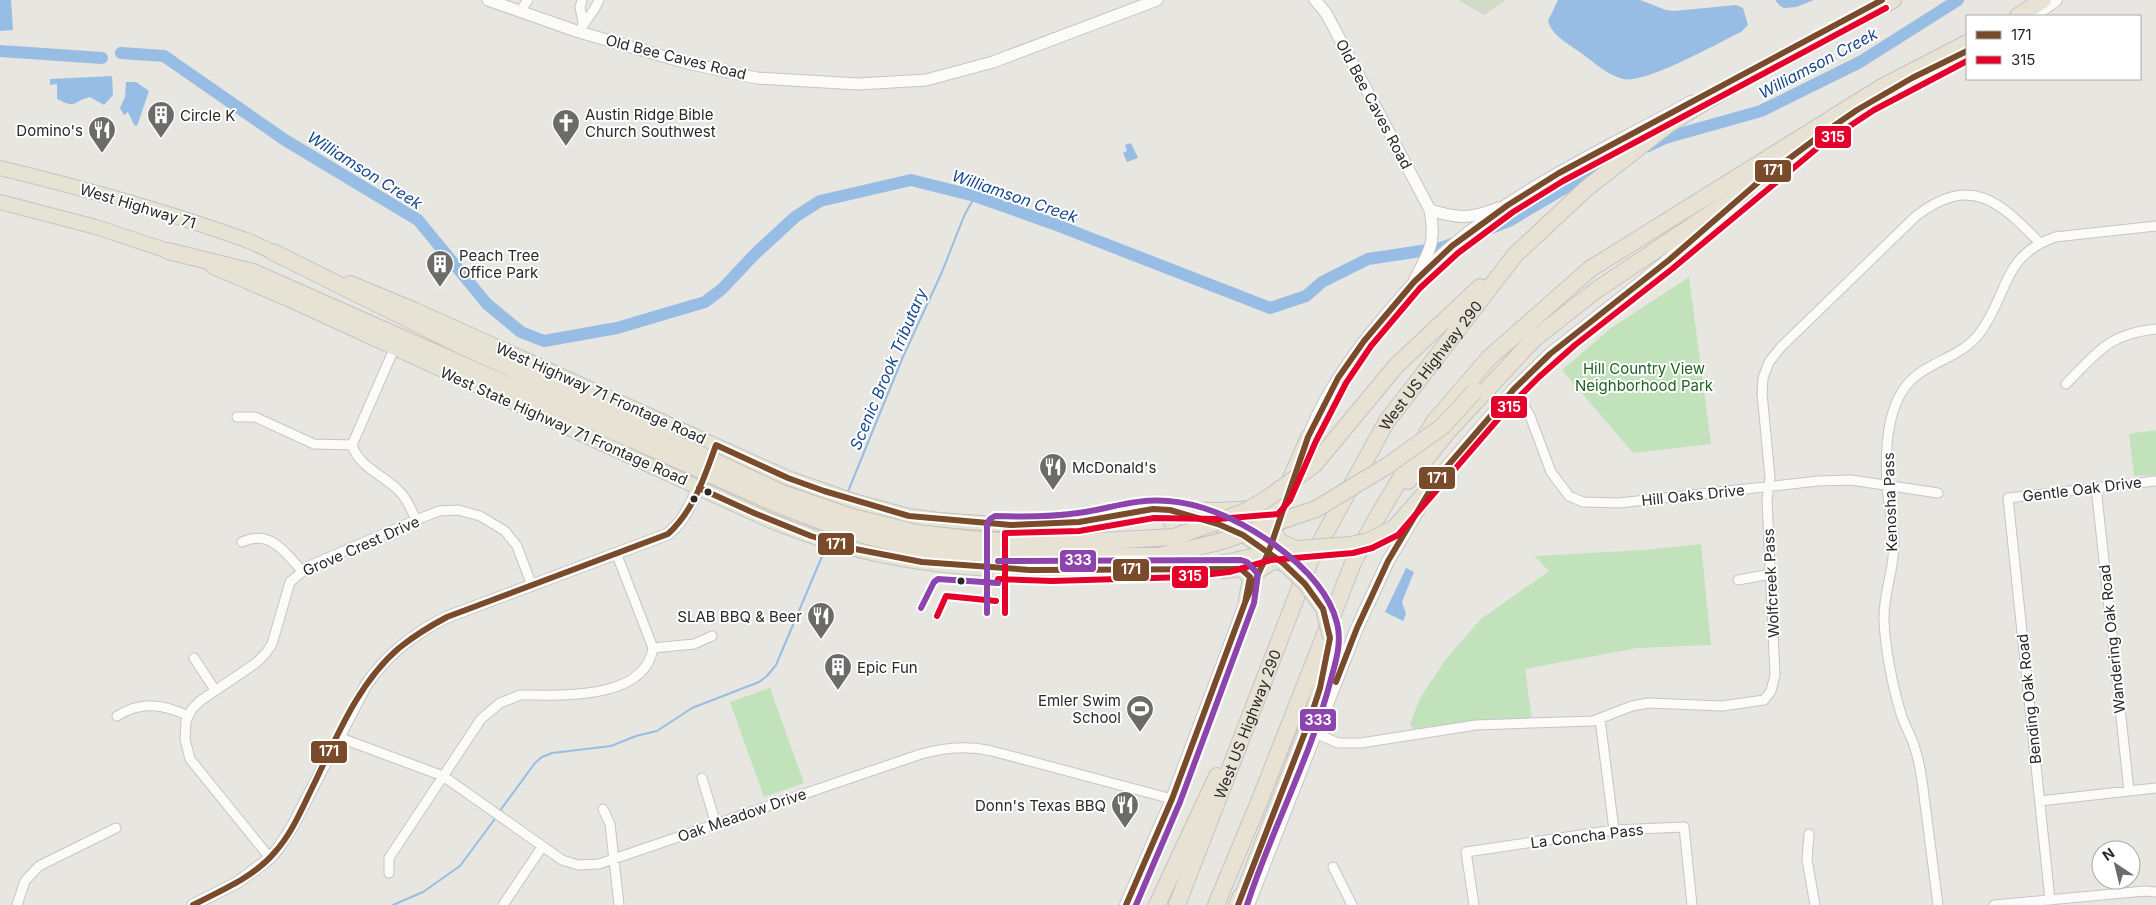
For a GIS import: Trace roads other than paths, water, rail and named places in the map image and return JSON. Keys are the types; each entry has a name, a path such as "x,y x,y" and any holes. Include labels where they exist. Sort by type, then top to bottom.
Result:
{"highway":[{"name":"West US Highway 290","path":"1177,905 1312,559 1387,420 1515,255 1587,188 1670,124 1734,84 1893,0"},
{"path":"2020,15 2043,0"},
{"path":"1216,905 1259,802 1353,563 1372,526 1434,422 1489,358 1544,312 1590,269 1882,87 1966,44"},
{"path":"1372,526 1449,430 1533,340 1595,291 1762,178"},
{"path":"168,251 253,272 664,446 782,493 852,517 917,533 970,540 1047,544 1174,537 1242,513 1265,500 1314,464 1396,366 1515,255"},
{"path":"273,252 781,506 846,530 914,549 1025,556 1159,556 1219,542 1316,510 1387,466 1443,426 1544,312"},
{"path":"1157,905 1288,624"}],"main road":[{"path":"1126,905 1172,799 1246,600 1269,551 1308,437 1338,378 1364,340 1414,282 1452,246 1508,205 1559,173 1882,0"},
{"path":"2035,15 2056,0"},
{"path":"1241,903 1317,734 1357,628 1388,561 1438,477 1514,389 1550,354 1669,260 1732,207 1762,178 1851,114 1912,78 1966,51"},
{"name":"West Highway 71","path":"0,168 57,182 192,222 249,241 273,252"},
{"name":"West State Highway 71 Frontage Road","path":"0,202 96,227 203,263 288,299 771,521 822,540 895,558 949,566 1052,572 1185,568 1227,563 1269,551 1351,544 1369,540 1394,527 1438,477"},
{"name":"West Highway 71 Frontage Road","path":"273,252 413,309 738,456 774,470 788,478 854,501 909,516 1011,525 1079,522 1108,516 1165,510 1273,507 1282,496 1308,437"},
{"path":"1165,510 1218,524 1243,535 1269,551 1305,584 1323,609 1330,638 1320,688 1309,722 1241,903"},
{"path":"1150,569 1177,556 1182,545 1165,510"},
{"path":"1052,572 1039,568 1028,559 1027,549 1029,542 1042,530 1079,522"},
{"path":"1275,531 1280,541 1297,548"},
{"path":"1259,571 1273,562 1283,563"},
{"path":"1185,568 1222,571 1241,569 1250,578 1246,600"}],"street":[{"name":"Old Bee Caves Road","path":"488,0 524,4 581,27 687,63 757,78 858,84 926,80 993,62 1157,0"},
{"path":"581,27 580,7 582,0"},
{"path":"581,27 593,13 599,0"},
{"name":"Old Bee Caves Road","path":"1315,0 1326,13 1430,210 1434,232 1431,248 1414,282"},
{"name":"Wolfcreek Pass","path":"1317,734 1330,741 1349,744 1476,725 1600,719 1632,706 1649,703 1722,706 1764,700 1771,691 1775,675 1767,500 1770,478 1762,393 1763,378 1769,362 1781,347 1916,216 1932,204 1949,197 1968,195 1988,198 2015,217 2040,243"},
{"path":"1430,210 1452,217 1469,218 1508,205"},
{"name":"Kenosha Pass","path":"1938,905 1921,773 1916,750 1902,718 1895,692 1884,621 1884,602 1894,543 1886,485 1890,421 1904,388 1915,376 1962,348 1978,336 2019,259 2040,243 2055,237 2156,226"},
{"path":"2066,384 2104,346 2118,337 2135,331 2156,329"},
{"path":"352,445 394,349"},
{"name":"Hill Oaks Drive","path":"1514,389 1530,416 1551,472 1562,489 1574,500 1592,504 1612,504 1818,481 1851,480 1938,493"},
{"path":"237,417 255,417 299,439 314,444 352,445"},
{"path":"352,445 358,457 367,467 402,494 416,520"},
{"name":"Gentle Oak Drive","path":"2008,498 2156,481"},
{"name":"Wandering Oak Road","path":"2096,487 2128,791"},
{"path":"193,905 238,882 270,858 292,827 338,737 374,673 403,643 432,624 447,617 617,555 668,534 679,525 688,513 699,488"},
{"name":"Bending Oak Road","path":"2008,498 2050,900"},
{"name":"Grove Crest Drive","path":"188,716 200,701 256,663 266,653 272,644 286,590 290,582 302,571 316,563 416,520 439,512 458,510 480,516 497,524 517,546 532,586"},
{"path":"242,542 256,537 269,540 287,554 302,571"},
{"path":"389,874 389,858 480,719 500,703 520,695 587,693 618,686 643,671 652,656 653,648 617,555"},
{"path":"1738,580 1771,574"},
{"path":"653,648 694,644 712,636"},
{"path":"194,658 215,690"},
{"path":"118,716 134,708 162,706 188,716 185,739 190,759 270,858"},
{"path":"1600,719 1614,830"},
{"name":"Oak Meadow Drive","path":"338,737 443,776 542,847 562,860 578,865 594,865 921,754 951,748 971,747 992,751 1172,799"},
{"path":"702,778 716,824"},
{"path":"2040,801 2156,788"},
{"path":"603,810 610,824 619,905"},
{"name":"La Concha Pass","path":"1474,905 1466,852 1614,830 1684,827 1692,905"},
{"path":"17,905 25,881 39,866 116,828"},
{"path":"1810,834 1807,860 1814,905"},
{"path":"504,905 542,847"},
{"path":"1333,867 1352,905"},
{"path":"1994,905 2145,891 2156,892"}],"water":[{"path":"0,0 11,0 13,30 0,31"},
{"path":"1558,0 1640,0 1666,10 1674,11 1736,5 1743,8 1748,25 1741,32 1664,69 1634,79 1623,79 1601,68 1553,31 1548,21"},
{"path":"1775,0 1814,0 1796,7 1784,8"},
{"path":"112,76 113,95 104,105 90,97 74,104 68,104 57,99 57,84 50,85 50,79"},
{"path":"126,82 136,82 149,91 137,126 134,125 128,112 124,115 120,108 125,97"},
{"path":"1131,143 1138,158 1127,162 1123,153 1127,151 1125,145"},
{"path":"1406,568 1414,572 1402,602 1406,614 1403,621 1385,612"}],"waterway":[{"name":"Williamson Creek","path":"1648,146 1665,138 1761,111 1860,62 1958,0"},
{"name":"Williamson Creek","path":"0,51 102,58"},
{"name":"Williamson Creek","path":"121,53 164,56 285,140 418,220 487,304 521,332 544,341 617,328 705,302 722,289 755,254 795,217 820,201 911,180 975,196 1054,224 1270,308 1306,296 1322,282 1368,259 1441,248 1509,221 1597,169 1614,162"},
{"name":"Scenic Brook Tributary","path":"847,494 902,359 942,272 964,216 975,196"},
{"path":"499,812 535,763 542,757 552,753 611,746 636,736 657,731 692,708 759,682 767,676 776,665 826,547"},
{"path":"393,905 423,892 460,866 497,816"}],"place":[{"name":"Circle K","path":"161,139"},
{"name":"Austin Ridge Bible Church Southwest","path":"566,147"},
{"name":"Domino's","path":"102,154"},
{"name":"Peach Tree Office Park","path":"440,288"},
{"name":"McDonald's","path":"1053,491"},
{"name":"SLAB BBQ & Beer","path":"821,640"},
{"name":"Epic Fun","path":"838,691"},
{"name":"Emler Swim School","path":"1140,733"},
{"name":"Donn's Texas BBQ","path":"1125,829"}],"park label":[{"name":"Hill Country View Neighborhood Park","path":"1644,376"}]}
